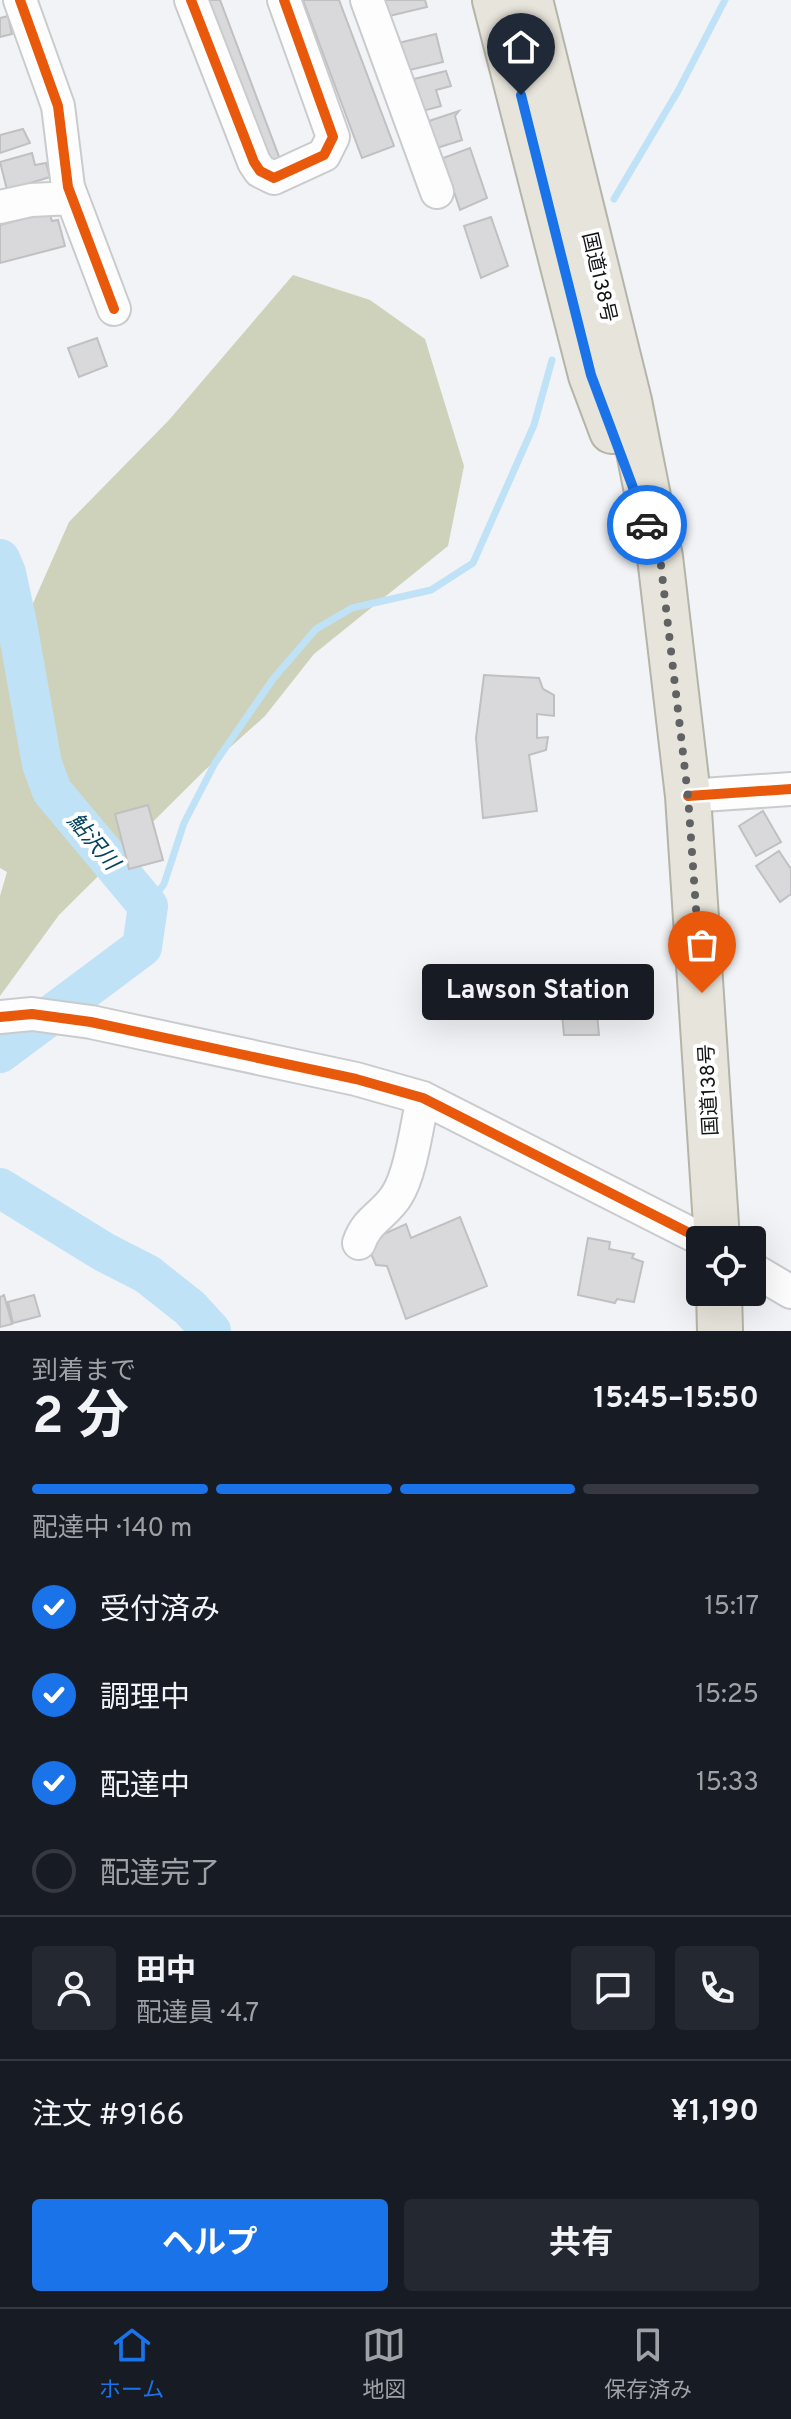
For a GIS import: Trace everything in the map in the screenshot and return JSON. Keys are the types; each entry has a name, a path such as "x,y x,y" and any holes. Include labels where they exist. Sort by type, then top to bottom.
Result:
{"highway":[{"name":"国道138号","path":"495,0 591,375 660,557"},
{"name":"国道138号","path":"530,0 629,401 660,557 688,796 716,1226"},
{"path":"719,1306 720,1331"}],"street":[{"path":"20,0 58,106 68,187 114,309"},
{"path":"191,0 254,162 260,171 274,178 324,155 333,137 284,0"},
{"path":"367,0 437,192"},
{"path":"0,207 31,200 72,198"},
{"path":"688,796 791,789"},
{"path":"0,1017 32,1014 91,1022 356,1079 423,1098 686,1231"},
{"path":"359,1243 364,1229 396,1197 403,1182 423,1098"},
{"path":"766,1277 791,1292"}],"green space":[{"path":"293,275 370,300 425,339 464,466 448,546 314,654 265,716 204,771 59,915 0,996 0,896 7,872 0,868 0,643 19,635 69,522 169,420"}],"building":[{"path":"188,0 220,0 281,162 250,173"},
{"path":"303,0 339,0 394,146 362,158"},
{"path":"381,0 425,0 427,7 385,17"},
{"path":"8,16 12,34 0,37 0,18"},
{"path":"436,34 443,62 401,72 394,44"},
{"path":"446,71 451,86 436,90 441,106 415,113 406,81"},
{"path":"459,111 455,116 462,140 437,148 429,121"},
{"path":"23,129 30,143 0,153 0,135"},
{"path":"470,148 487,198 460,210 443,158"},
{"path":"32,153 35,165 46,163 50,177 7,190 0,162"},
{"path":"49,212 52,221 58,220 65,246 0,263 0,225"},
{"path":"491,217 508,266 481,278 464,226"},
{"path":"97,338 107,366 79,377 68,348"},
{"path":"484,675 539,678 543,689 554,695 554,716 537,714 537,738 548,737 546,750 529,755 537,811 483,818 476,738"},
{"path":"148,805 163,860 129,869 115,814"},
{"path":"763,811 781,842 756,856 739,826"},
{"path":"779,851 791,869 791,894 780,902 756,866"},
{"path":"594,980 599,1035 564,1035 559,984"},
{"path":"460,1217 487,1286 406,1319 387,1266 376,1265 366,1242 406,1224 411,1238"},
{"path":"588,1238 610,1242 609,1249 634,1254 632,1258 643,1262 634,1302 617,1299 615,1303 578,1295"},
{"path":"4,1295 12,1324 0,1327 0,1297"},
{"path":"34,1295 40,1316 13,1323 8,1302"}],"waterway":[{"path":"614,199 678,91 725,0"},
{"path":"148,906 164,884 184,823 215,763 273,679 316,629 352,608 431,590 473,563 534,425 552,360"},
{"name":"鮎沢川","path":"0,559 17,624 42,764 52,791 148,906 142,947 0,1053"},
{"name":"鮎沢川","path":"0,1188 104,1252 147,1274 190,1308 211,1331"}],"cycle path":[{"path":"20,0 58,106 68,187 114,309"},
{"path":"191,0 254,162 260,171 274,178 324,155 333,137 284,0"},
{"path":"688,796 791,789"},
{"path":"0,1017 32,1014 91,1022 356,1079 423,1098 686,1231"}],"way so far":[{"path":"647,525 660,557 688,796 702,993"}],"place":[{"name":"Lawson Station","path":"702,993"}],"route":[{"path":"521,95 591,375 647,525"}]}
